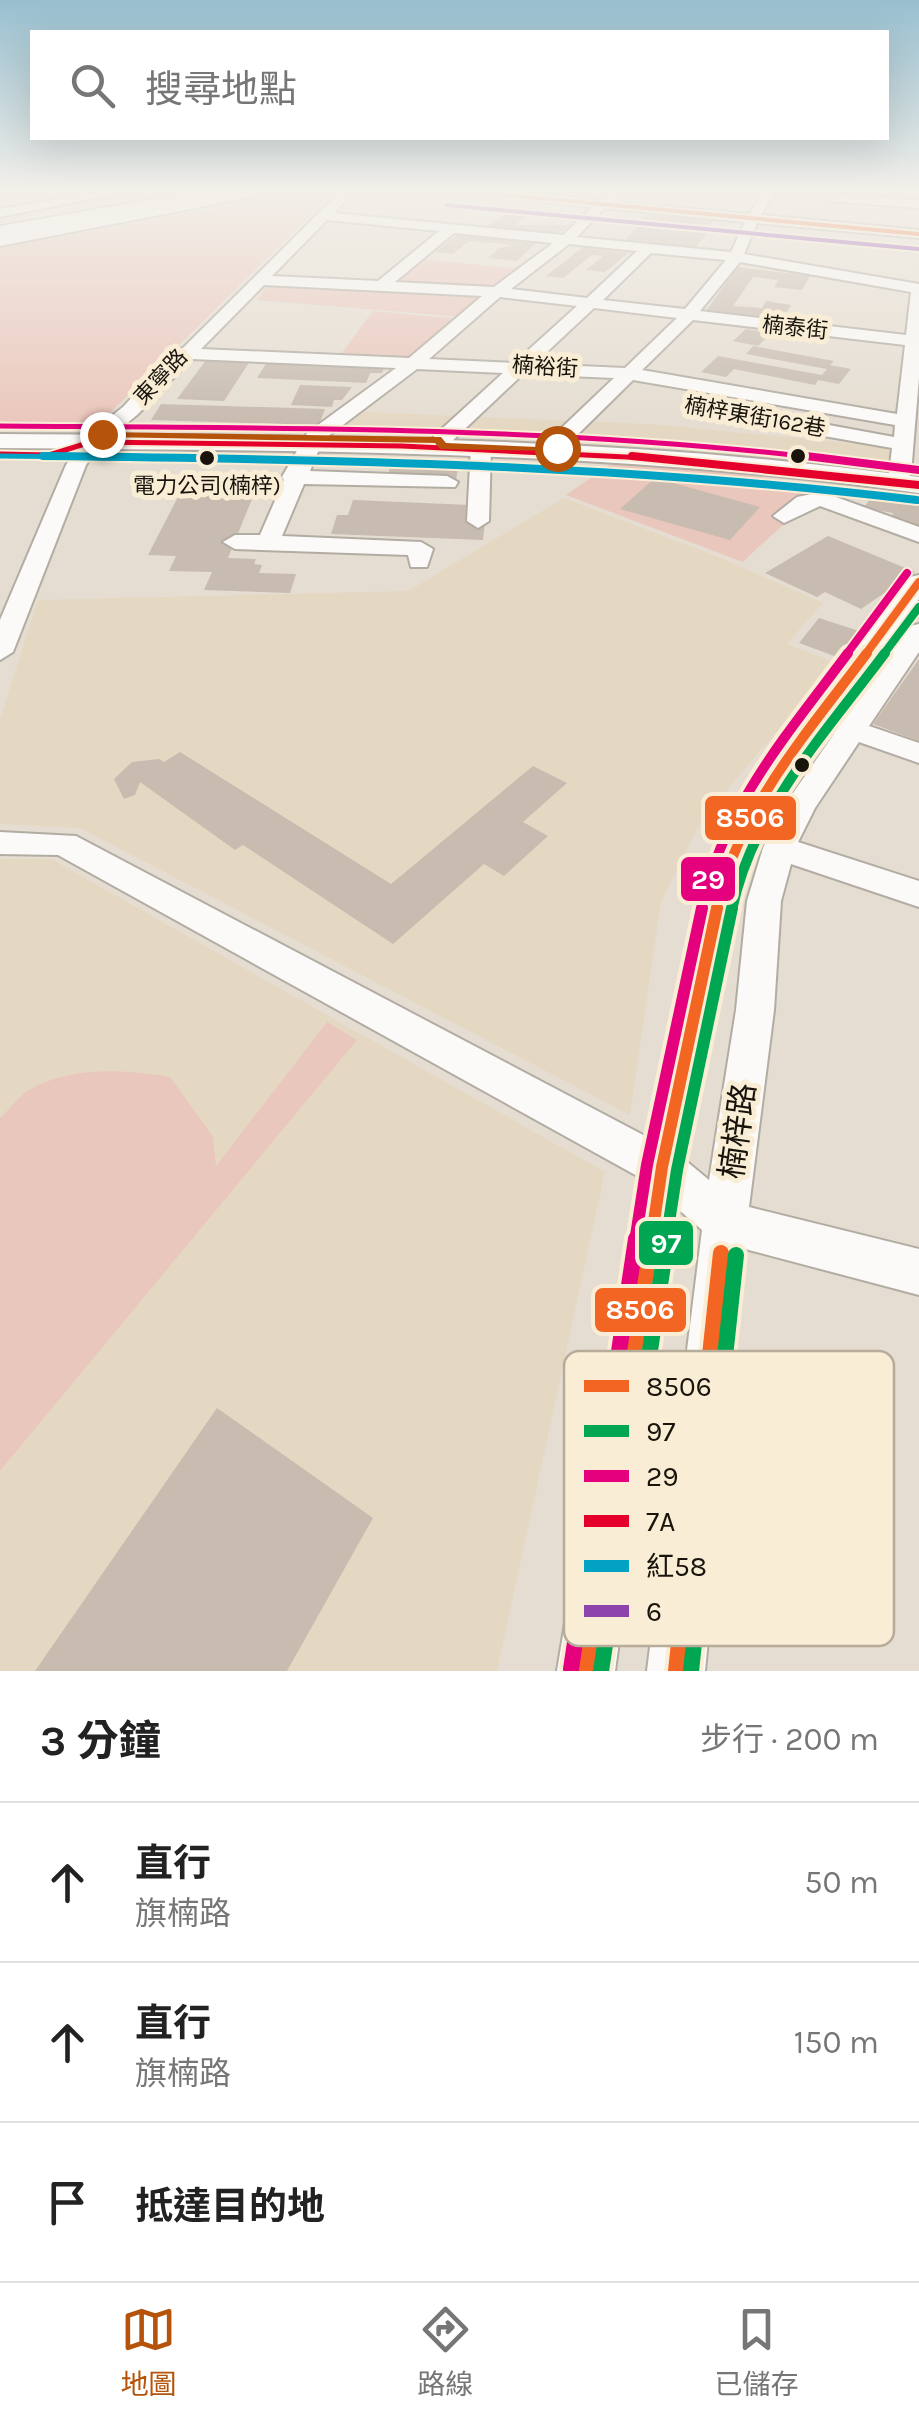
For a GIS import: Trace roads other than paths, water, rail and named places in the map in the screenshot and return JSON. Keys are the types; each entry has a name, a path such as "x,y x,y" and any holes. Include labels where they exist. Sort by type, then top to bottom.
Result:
{"main road":[{"path":"0,433 558,445 913,479"},
{"path":"0,441 97,438"},
{"path":"0,454 49,454 97,438"},
{"path":"440,443 481,447 558,445"}],"street":[{"name":"東寧路","path":"0,652 76,465 97,438 130,411 269,268"},
{"path":"382,286 403,268"},
{"path":"268,542 311,441 415,362 528,268"},
{"path":"440,443 628,268"},
{"path":"558,445 608,390 688,316 727,268"},
{"path":"801,268 919,288 902,444 913,479"},
{"name":"楠泰街","path":"258,280 496,292 913,340"},
{"name":"楠裕街","path":"183,353 521,365 626,373 903,421"},
{"name":"楠梓東街162巷","path":"608,390 706,408"},
{"name":"楠梓東街162巷","path":"804,426 902,444"},
{"path":"478,521 481,447"},
{"path":"293,478 447,482"},
{"path":"784,516 805,502 822,499 919,535"},
{"path":"234,542 421,549 418,562"},
{"name":"楠梓路","path":"711,1351 755,1010 764,902 779,848 837,725 916,603"},
{"path":"837,725 919,753"},
{"name":"楠梓路","path":"634,1351 662,1167 723,879 760,796 837,725"},
{"path":"0,843 64,844 662,1167 725,1222 919,1272"},
{"path":"779,848 919,894"},
{"name":"楠梓路","path":"586,1671 590,1646"},
{"name":"楠梓路","path":"676,1671 679,1646"}],"place":[{"name":"電力公司(楠梓)","path":"207,458"}]}
